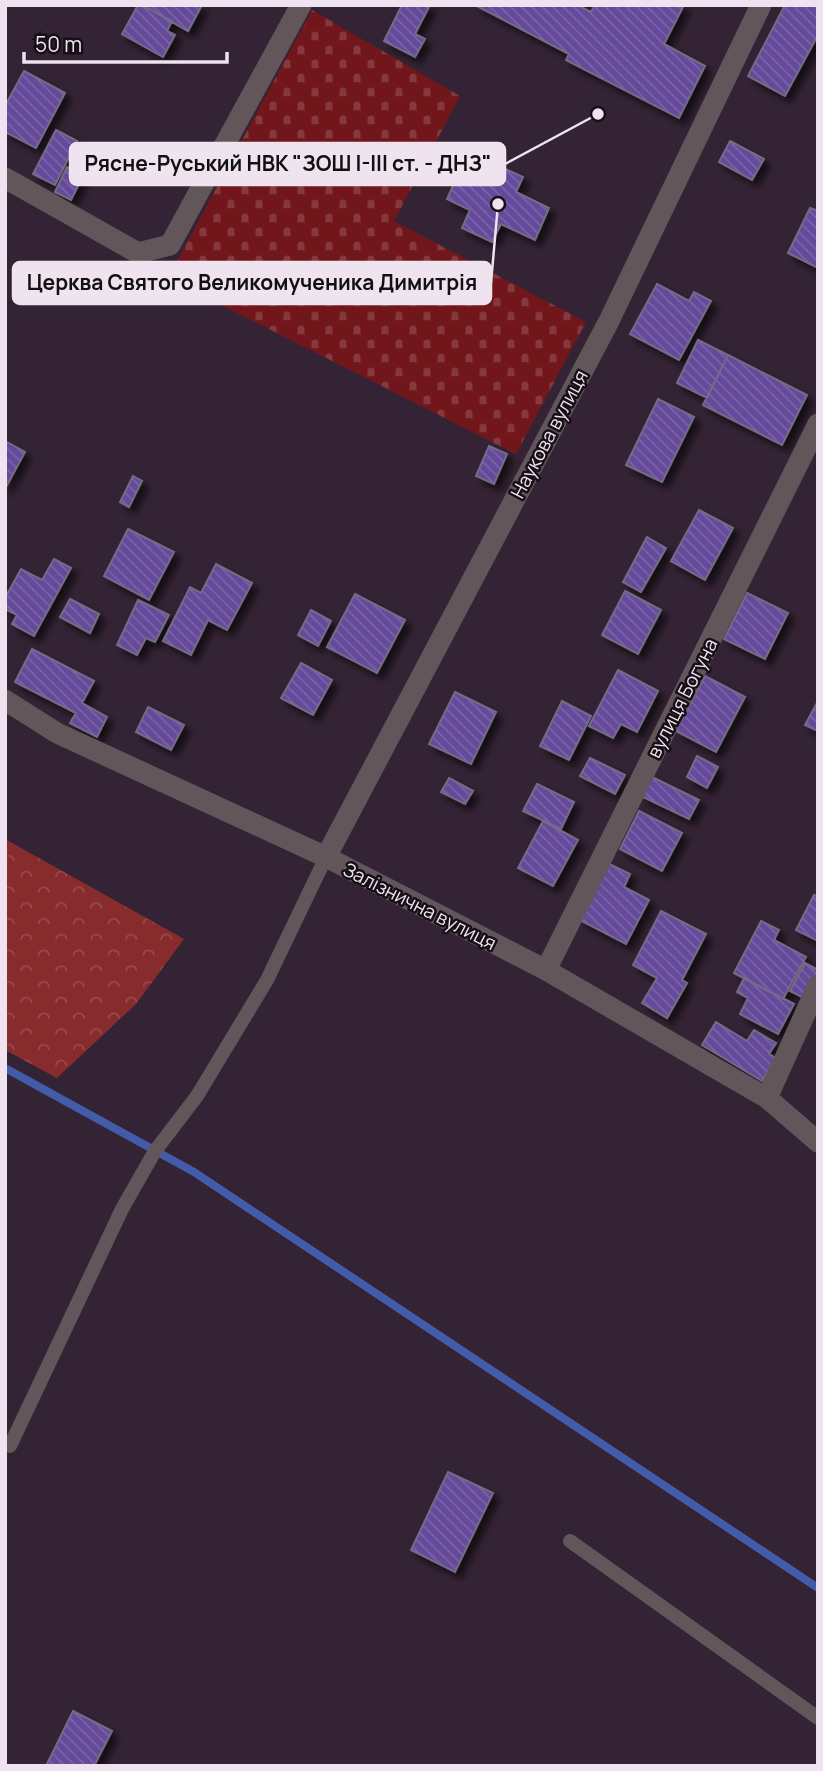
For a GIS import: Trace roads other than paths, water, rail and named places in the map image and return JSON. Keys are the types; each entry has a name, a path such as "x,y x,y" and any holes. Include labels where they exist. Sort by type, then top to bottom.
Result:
{"street":[{"path":"5,178 138,253 170,245 301,5"},
{"name":"Наукова вулиця","path":"326,858 609,321 761,5"},
{"name":"вулиця Богуна","path":"546,970 818,425"},
{"name":"Залізнична вулиця","path":"5,700 57,733 326,858 546,970 766,1098 818,1142"},
{"path":"766,1098 818,985"}],"lane":[{"path":"9,1446 122,1209 155,1151 197,1096 267,980 326,858"},
{"path":"570,1541 818,1718"}],"waterway":[{"path":"5,1068 194,1172 818,1588"}],"place":[{"name":"Рясне-Руський НВК \"ЗОШ І-ІІІ ст. - ДНЗ\"","path":"598,114"},
{"name":"Церква Святого Великомученика Димитрія","path":"498,204"}]}
